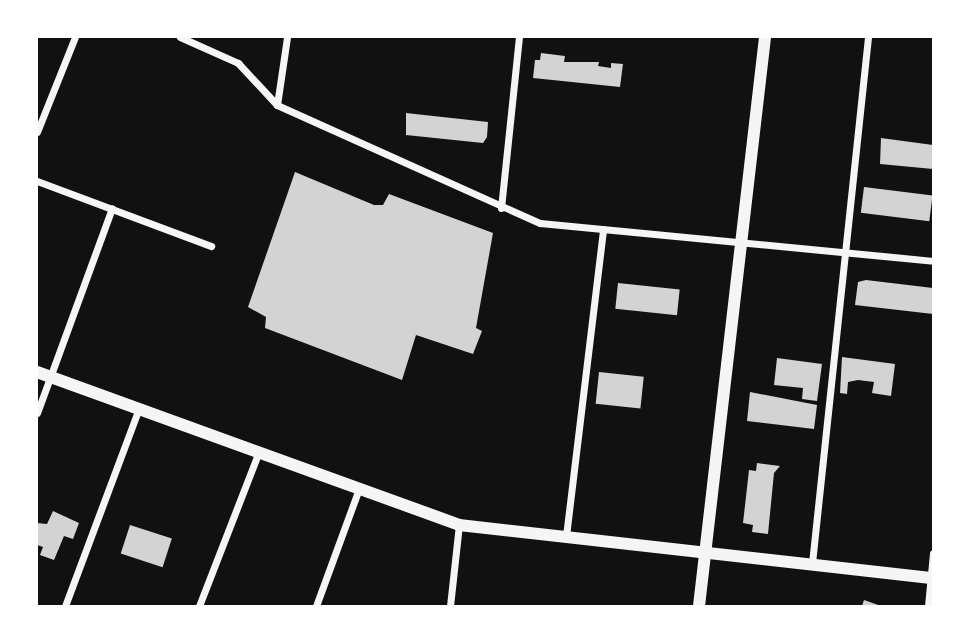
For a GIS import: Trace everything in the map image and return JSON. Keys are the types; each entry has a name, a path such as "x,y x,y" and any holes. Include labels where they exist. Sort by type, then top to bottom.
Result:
{"street":[{"path":"37,132 75,37"},
{"path":"180,37 238,63 277,105 501,208 540,223 742,240 933,261"},
{"path":"277,105 288,37"},
{"path":"501,208 519,37"},
{"path":"699,606 765,37"},
{"path":"812,563 843,251 868,37"},
{"path":"37,181 211,246"},
{"path":"37,413 112,208"},
{"path":"566,536 603,229"},
{"path":"37,372 358,491 459,525 706,550 932,578"},
{"path":"65,606 139,408"},
{"path":"199,606 258,454"},
{"path":"316,606 358,491"},
{"path":"450,606 459,525"},
{"path":"928,606 933,553"}],"building":[{"path":"541,53 565,56 564,62 599,62 598,66 611,68 611,63 623,64 620,87 533,78 535,60 540,60"},
{"path":"406,113 488,122 487,137 483,143 406,135"},
{"path":"881,138 933,145 933,169 880,164"},
{"path":"295,172 374,205 383,205 389,194 493,233 476,328 482,331 473,354 416,335 402,380 265,328 266,317 248,307"},
{"path":"864,187 932,195 929,221 861,213"},
{"path":"866,280 933,288 933,314 855,305 858,282"},
{"path":"618,283 680,289 677,315 615,309"},
{"path":"842,357 895,364 891,396 872,393 874,382 858,380 848,382 847,394 840,393"},
{"path":"777,358 822,364 817,401 802,399 803,388 774,385"},
{"path":"599,372 644,377 640,409 596,404"},
{"path":"750,392 817,405 814,429 747,421"},
{"path":"757,463 780,466 774,473 768,534 752,532 753,525 743,523 749,470 756,471"},
{"path":"53,511 79,523 73,539 64,536 54,560 40,555 43,547 37,545 37,523 47,524"},
{"path":"130,525 172,539 163,567 121,554"},
{"path":"864,600 881,606 862,606"}]}
